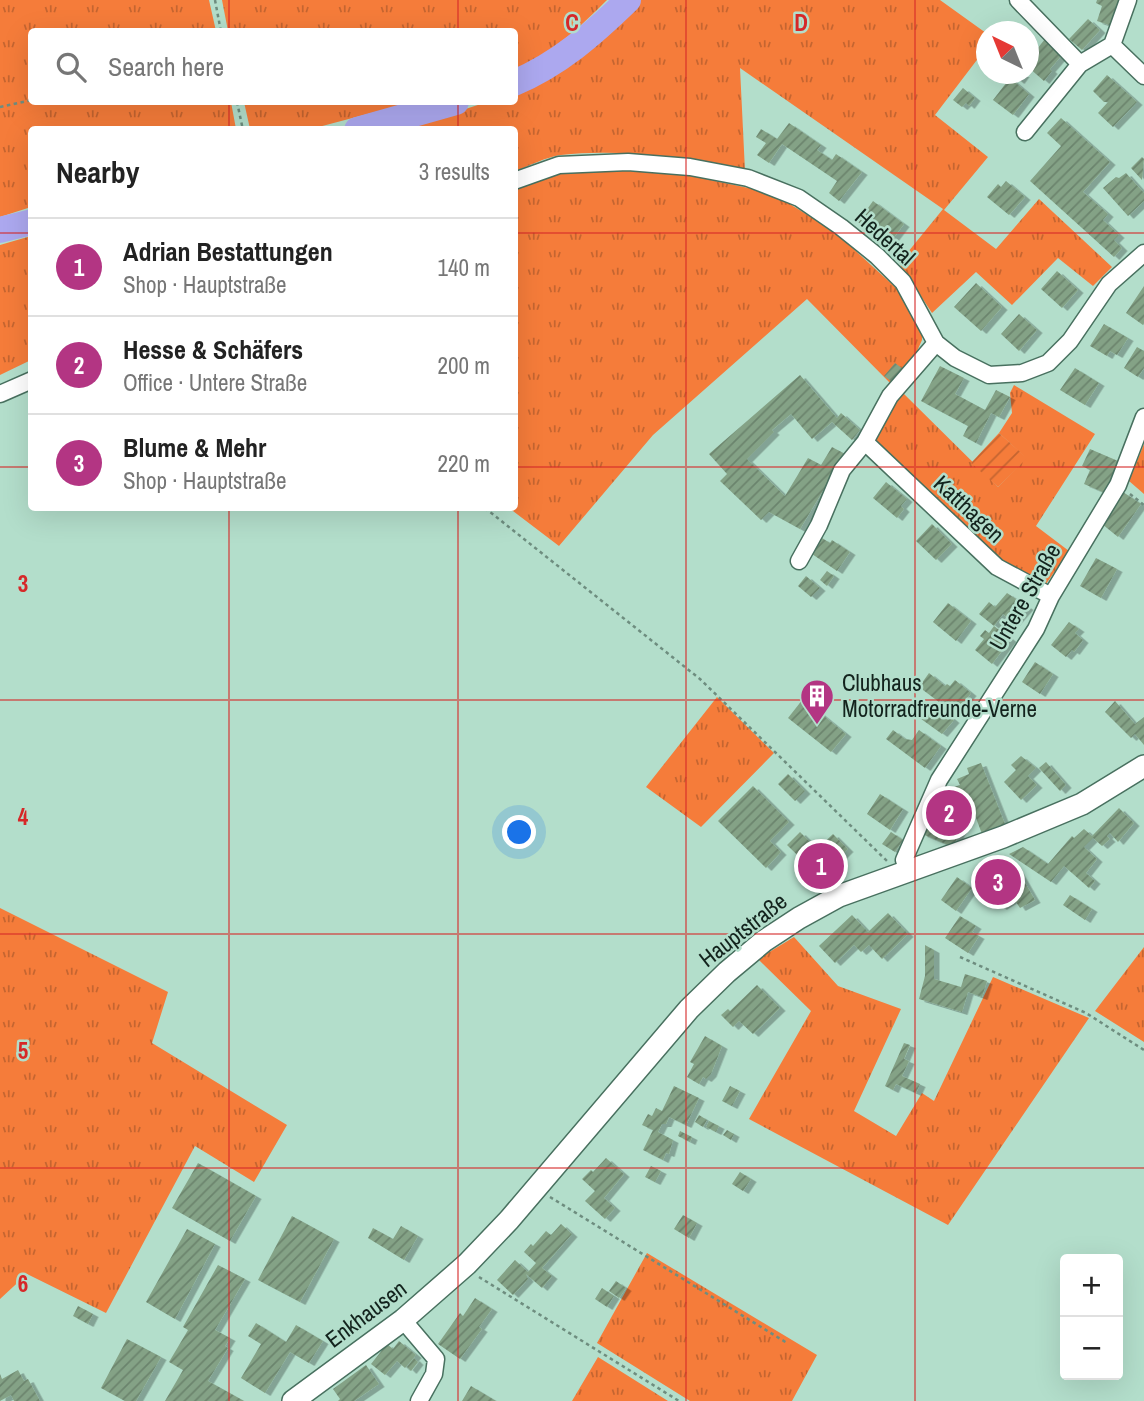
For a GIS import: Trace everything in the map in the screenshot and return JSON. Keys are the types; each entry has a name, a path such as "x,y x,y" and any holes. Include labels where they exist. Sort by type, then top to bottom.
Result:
{"main road":[{"name":"Hauptstraße","path":"466,1265 536,1188 689,1009 764,941 839,895 906,866 1003,837 1082,804 1144,766"},
{"name":"Enkhausen","path":"293,1401 403,1320 466,1265"}],"street":[{"path":"1018,0 1080,64"},
{"path":"1025,132 1080,64 1112,45 1128,0"},
{"path":"1112,45 1144,76"},
{"name":"Hedertal","path":"518,180 559,165 628,162 690,167 748,178 799,198 841,226 903,282 936,343 955,358 989,375 1022,373 1048,363 1069,341 1109,284 1144,253"},
{"path":"799,561 819,525 842,470 864,442 890,396 936,343"},
{"path":"0,394 28,382"},
{"name":"Untere Straße","path":"906,866 939,780 1035,629 1051,596 1118,485 1144,417"},
{"name":"Katthagen","path":"864,442 997,567 1051,596"},
{"path":"403,1320 436,1359 434,1374 419,1401"}],"path":[{"path":"215,0 220,28"},
{"path":"0,107 28,101"},
{"path":"238,105 242,126"},
{"path":"489,511 700,678 892,865 906,866"},
{"path":"960,957 1086,1013 1144,1050"},
{"path":"536,1188 787,1343"},
{"path":"466,1265 522,1306 679,1401"}],"green space":[{"path":"0,0 209,0 215,28 28,28 28,105 232,105 235,126 28,126 28,208 0,217"},
{"path":"222,0 607,0 564,40 518,69 518,28 227,28"},
{"path":"639,0 940,0 976,26 976,61 935,115 988,157 944,210 996,249 1039,199 1112,267 1093,286 1058,258 1012,305 976,272 932,313 899,263 943,209 740,68 745,171 676,158 607,153 555,156 518,170 518,126 413,126 478,105 518,105 518,90 566,63 596,40"},
{"path":"245,105 402,105 322,126 249,126"},
{"path":"624,169 687,175 772,193 835,232 895,287 922,324 922,340 914,358 891,384 807,299 653,435 559,546 513,511 518,511 518,189 566,171"},
{"path":"28,237 28,361 0,375 0,245"},
{"path":"1014,385 1095,434 1036,526 1069,551 1046,584 1036,585 996,559 876,442 881,425 903,393 998,487 1026,458 999,433 1012,413 1010,393"},
{"path":"999,433 1027,458 998,487 971,463"},
{"path":"1144,444 1144,494 1129,481"},
{"path":"717,697 774,753 701,827 646,787"},
{"path":"0,908 168,992 152,1043 287,1125 254,1182 195,1146 106,1313 27,1274 0,1299"},
{"path":"794,937 838,986 901,1009 854,1111 896,1136 922,1093 934,1101 993,977 1089,1018 948,1225 749,1119 811,1011 758,959"},
{"path":"1144,947 1144,1042 1095,1011"},
{"path":"647,1253 817,1355 792,1401 690,1401 597,1343"},
{"path":"598,1357 668,1401 572,1401"}],"building":[{"path":"1097,0 1124,0 1115,27 1097,21 1102,6 1096,3"},
{"path":"1088,19 1100,30 1082,50 1069,39"},
{"path":"1045,39 1063,54 1044,81 1039,77 1039,46"},
{"path":"1107,75 1137,102 1113,127 1098,113 1108,102 1104,102 1093,91"},
{"path":"1005,84 1017,84 1029,94 1013,115 993,100"},
{"path":"963,88 975,98 969,106 966,103 962,107 953,100"},
{"path":"1061,118 1110,162 1083,192 1108,214 1103,220 1119,235 1114,240 1122,248 1114,257 1030,181 1061,146 1047,133"},
{"path":"789,123 821,145 817,150 832,160 836,154 862,172 839,201 829,193 837,181 782,144 769,163 757,155 766,143 756,137 761,129 777,139"},
{"path":"1142,157 1144,159 1142,180 1131,168"},
{"path":"1126,173 1144,193 1144,201 1128,216 1103,188 1116,177"},
{"path":"1006,181 1025,197 1009,215 987,197 998,184 1001,187"},
{"path":"873,201 904,224 888,245 858,222"},
{"path":"1057,271 1078,290 1062,308 1041,289"},
{"path":"976,283 1002,307 981,331 954,307"},
{"path":"1144,286 1144,323 1143,325 1126,313"},
{"path":"1019,314 1037,330 1019,351 1001,334"},
{"path":"1104,324 1128,338 1117,355 1110,351 1107,356 1090,346"},
{"path":"1137,347 1144,351 1144,368 1138,377 1124,368"},
{"path":"895,363 903,369 892,382 884,376"},
{"path":"940,366 964,378 955,394 985,410 996,390 1010,397 999,417 991,413 976,443 963,436 968,426 921,401"},
{"path":"1075,368 1099,383 1085,405 1060,390"},
{"path":"800,375 837,418 841,413 860,430 852,440 832,422 812,439 791,414 772,430 774,432 747,459 785,496 808,458 821,465 832,447 845,454 800,529 769,512 761,520 720,481 727,474 709,454"},
{"path":"1090,449 1118,461 1105,493 1084,484 1090,470 1082,466"},
{"path":"886,482 907,499 897,518 873,498"},
{"path":"1123,492 1141,504 1118,537 1102,524"},
{"path":"932,524 952,544 936,560 916,541"},
{"path":"822,538 830,543 832,540 850,552 837,571 812,554"},
{"path":"1096,558 1117,569 1101,598 1080,586"},
{"path":"827,571 834,576 827,586 820,580"},
{"path":"806,576 820,588 811,597 798,586"},
{"path":"1007,593 1028,607 1014,623 1003,614 994,626 979,614 989,602 995,607"},
{"path":"948,603 971,621 956,641 933,622"},
{"path":"1069,622 1079,629 1075,633 1083,640 1074,652 1072,650 1066,657 1051,645"},
{"path":"994,626 1011,639 992,664 975,650 984,639 980,636 985,630 989,633"},
{"path":"1035,662 1053,674 1040,694 1022,682"},
{"path":"929,673 945,686 950,686 955,680 971,693 957,711 919,687"},
{"name":"Clubhaus Motorradfreunde-Verne","path":"803,699 846,734 831,752 788,718"},
{"path":"1115,701 1135,724 1144,717 1144,745 1135,734 1131,738 1105,712"},
{"path":"916,703 926,712 934,703 954,720 942,734 910,711"},
{"path":"893,730 905,739 912,740 919,730 941,746 925,768 886,739"},
{"path":"1021,756 1036,768 1028,776 1037,785 1021,800 1004,782 1016,770 1011,765"},
{"path":"1046,762 1066,785 1060,791 1039,768"},
{"path":"981,763 1005,824 982,834 973,810 964,814 961,806 954,807 948,821 962,827 953,847 922,834 937,799 943,801 957,794 954,787 960,785 957,779 969,774 967,768"},
{"path":"788,774 805,791 795,801 778,784"},
{"path":"753,786 789,822 770,841 781,852 766,868 718,821"},
{"path":"880,794 903,809 890,830 867,814"},
{"path":"1119,808 1134,823 1118,842 1110,833 1107,836 1110,839 1102,846 1093,838 1084,847 1097,859 1086,873 1095,881 1089,888 1064,866 1051,882 1009,854 1023,847 1048,864 1072,836 1074,838 1084,829 1092,836"},
{"path":"800,832 817,849 833,834 848,849 832,865 837,870 825,882 787,845"},
{"path":"891,832 903,840 895,852 882,844"},
{"path":"1016,867 1035,900 1020,908 1014,899 1001,907 988,884"},
{"path":"957,877 972,888 956,911 941,900"},
{"path":"1070,895 1092,909 1085,920 1063,905"},
{"path":"888,913 908,934 882,959 869,945 861,952 854,945 835,963 819,946 852,915 868,932"},
{"path":"960,916 976,926 972,932 979,936 968,953 945,938"},
{"path":"925,945 934,950 934,979 961,987 965,974 987,981 982,997 968,992 962,1012 919,999 925,976"},
{"path":"757,985 780,1008 753,1034 739,1021 733,1027 721,1015 728,1009 730,1011"},
{"path":"705,1036 722,1046 711,1074 706,1079 703,1077 699,1084 687,1077 694,1064 690,1062"},
{"path":"904,1043 910,1045 904,1059 909,1061 902,1076 920,1084 916,1093 896,1084 893,1090 885,1086"},
{"path":"674,1086 699,1098 686,1125 669,1117 666,1124 662,1124 658,1132 673,1140 669,1154 666,1153 663,1160 643,1150 653,1130 642,1125 648,1114 652,1116 656,1108 662,1111"},
{"path":"730,1086 740,1091 732,1106 722,1101"},
{"path":"699,1115 707,1120 703,1127 695,1122"},
{"path":"709,1121 719,1126 716,1132 706,1127"},
{"path":"727,1130 734,1134 731,1140 723,1135"},
{"path":"680,1131 692,1137 690,1142 678,1136"},
{"path":"606,1158 624,1174 604,1198 615,1208 605,1219 585,1201 595,1191 582,1179"},
{"path":"198,1163 256,1196 230,1241 172,1208"},
{"path":"651,1166 661,1171 655,1182 645,1177"},
{"path":"740,1172 751,1179 743,1191 732,1184"},
{"path":"683,1215 697,1223 689,1238 674,1229"},
{"path":"292,1216 334,1239 300,1302 258,1280"},
{"path":"561,1224 572,1234 542,1268 552,1276 542,1288 526,1274 528,1279 513,1295 497,1280 515,1260 528,1272 536,1263 524,1252 546,1231 551,1235"},
{"path":"401,1226 418,1236 404,1260 368,1238 373,1228 393,1239"},
{"path":"187,1229 215,1244 175,1319 146,1302"},
{"path":"218,1265 245,1279 215,1330 230,1338 225,1346 228,1348 208,1381 244,1401 165,1401 183,1370 169,1362 188,1330 183,1327"},
{"path":"616,1281 626,1288 619,1298 609,1291"},
{"path":"602,1288 614,1296 607,1307 595,1299"},
{"path":"475,1298 492,1309 479,1327 482,1329 460,1359 438,1344 460,1313 463,1316"},
{"path":"78,1306 93,1314 88,1324 73,1316"},
{"path":"256,1323 286,1342 296,1325 323,1341 309,1363 290,1352 265,1393 241,1378 261,1344 248,1336"},
{"path":"127,1339 161,1357 136,1401 125,1401 101,1388"},
{"path":"399,1341 416,1355 405,1368 397,1361 385,1375 371,1364 387,1344 393,1349"},
{"path":"414,1358 418,1362 411,1371 407,1367"},
{"path":"366,1365 379,1384 354,1401 338,1401 340,1399 333,1389"},
{"path":"18,1370 24,1381 28,1379 40,1401 14,1401 11,1395 0,1401 0,1374 2,1379"},
{"path":"471,1386 496,1401 462,1401"}],"waterway":[{"path":"518,81 546,67 575,47 628,0"},
{"path":"371,126 445,105"},
{"path":"0,230 28,223"}],"place":[{"name":"Clubhaus Motorradfreunde-Verne","path":"817,726"},
{"name":"Hesse & Schäfers","path":"949,813"},
{"name":"Adrian Bestattungen","path":"821,866"},
{"name":"Blume & Mehr","path":"998,882"}]}
